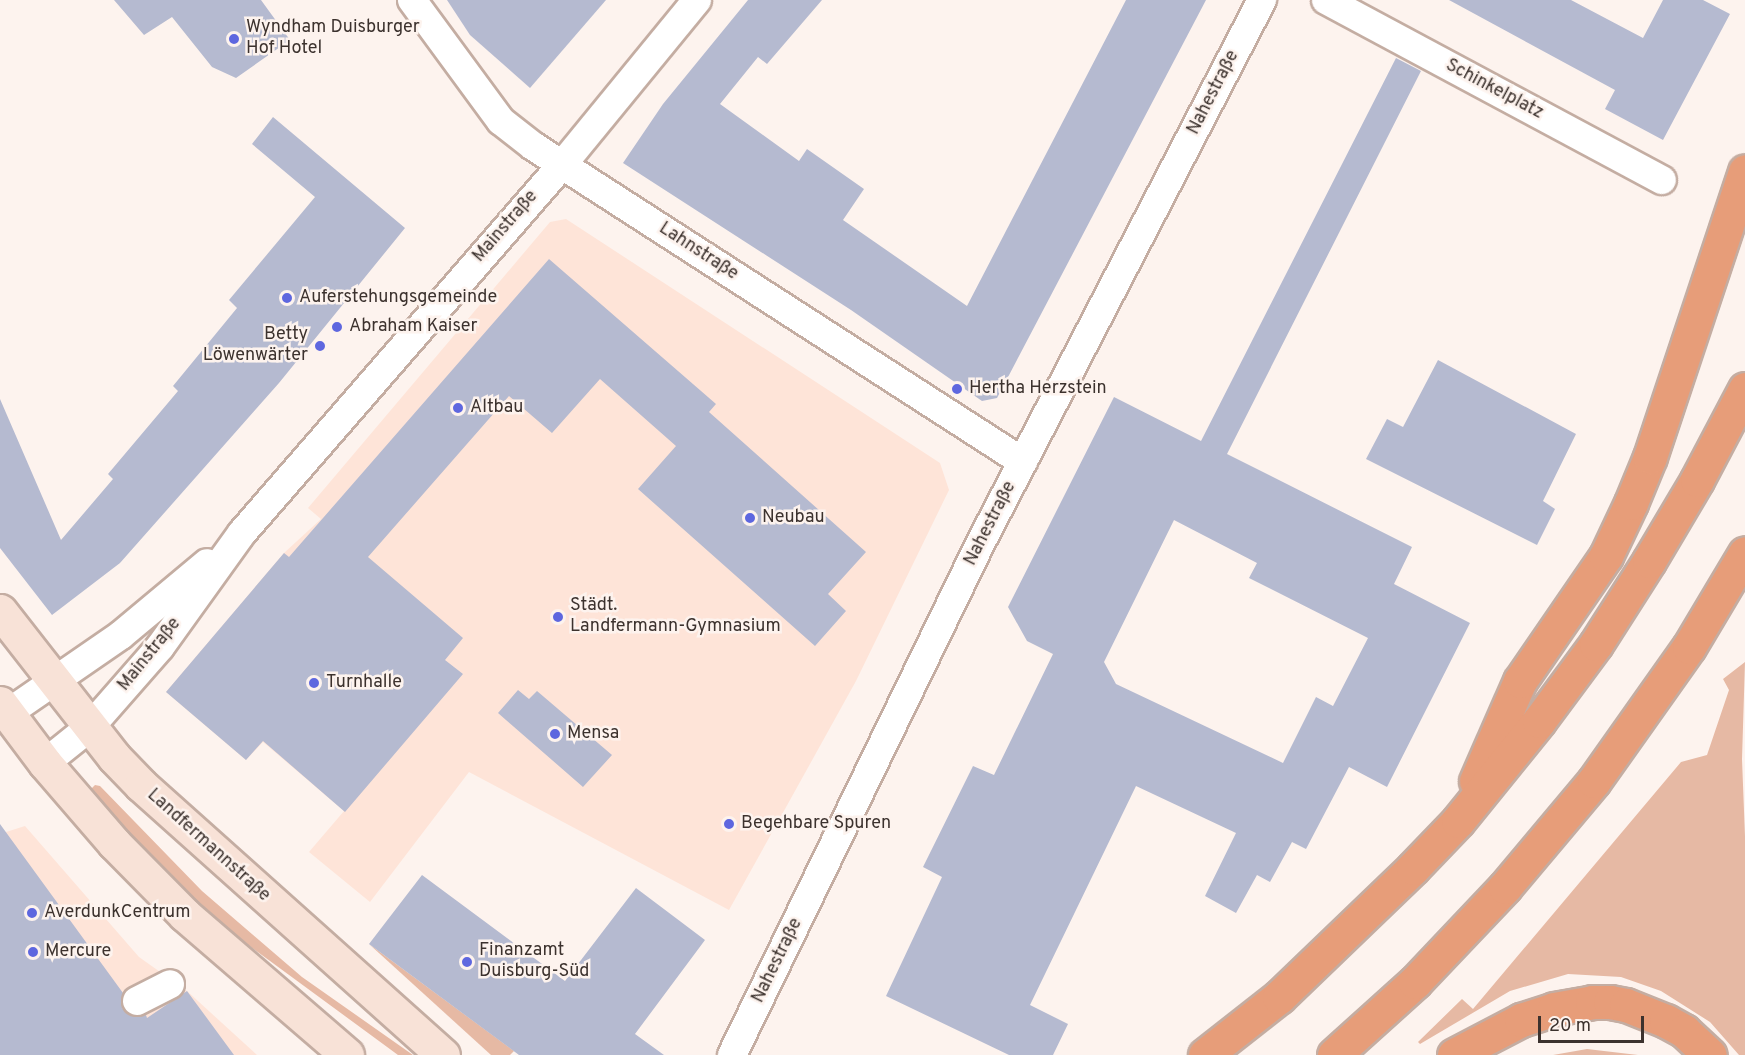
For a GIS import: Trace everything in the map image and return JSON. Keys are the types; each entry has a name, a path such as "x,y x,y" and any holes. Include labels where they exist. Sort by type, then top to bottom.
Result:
{"highway":[{"path":"1458,820 1520,681 1606,556 1631,503 1650,457 1745,171"},
{"path":"1205,1055 1279,997 1341,940 1458,820 1539,721 1596,644 1697,480 1745,389"},
{"path":"1334,1055 1415,982 1497,896 1594,781 1689,647 1745,554"},
{"path":"1454,1055 1521,1020 1554,1009 1592,1002 1626,1005 1647,1012 1684,1031 1704,1051"}],"main road":[{"name":"Landfermannstraße","path":"0,611 90,727 141,785 443,1055"},
{"path":"4,708 45,763 114,843 185,915 347,1055"}],"street":[{"name":"Lahnstraße","path":"412,0 501,121 562,165 1023,462"},
{"name":"Mainstraße","path":"45,763 90,727 160,647 242,533 562,165 697,0"},
{"name":"Nahestraße","path":"732,1055 980,544 1262,0"},
{"name":"Schinkelplatz","path":"1326,0 1662,180"},
{"name":"Mainstraße","path":"4,708 55,683 121,635 242,533"},
{"path":"137,1001 170,984"}],"shaded area":[{"name":"Städt. Landfermann-Gymnasium","path":"566,219 940,463 949,490 856,681 729,910 469,772 370,902 309,852 344,811 263,742 246,760 166,692 284,553 321,519 308,508 550,222"},
{"path":"1745,662 1742,759 1745,836 1745,1055 1739,1055 1710,1022 1661,991 1621,977 1568,974 1510,991 1420,1044 1418,1042 1462,999 1473,1009 1681,762 1707,755 1729,690 1723,679"},
{"path":"95,785 100,786 202,891 302,977 413,1055 398,1055 236,936 196,903 142,850 92,795 91,789"},
{"name":"AverdunkCentrum","path":"25,826 139,957 187,991 257,1055 0,1055 6,832"},
{"path":"369,944 514,1051 510,1055 491,1055"},
{"path":"1587,1049 1638,1055 1553,1055"}],"building":[{"name":"Wyndham Duisburger Hof Hotel","path":"114,0 261,0 290,40 236,78 212,67 172,17 144,35"},
{"path":"447,0 606,0 530,88 470,35"},
{"path":"748,0 822,0 767,64 758,57 720,104 799,161 807,149 864,189 843,220 967,306 1126,0 1206,0 997,398 982,401 851,310 623,163 663,104"},
{"path":"1449,0 1571,0 1643,38 1663,0 1703,0 1730,14 1663,140 1605,109 1615,90"},
{"path":"1396,58 1421,71 1227,454 1412,547 1394,584 1470,623 1387,787 1349,767 1306,849 1292,842 1270,882 1257,875 1236,913 1205,896 1236,833 1136,786 1030,1005 1068,1024 1053,1055 1009,1055 886,996 942,877 923,867 973,766 994,775 1053,654 1027,641 1008,607 1114,397 1201,441","holes":["1174,520 1257,563 1249,578 1368,638 1333,706 1316,697 1283,763 1116,684 1104,662"]},
{"path":"273,117 405,228 279,383 120,563 52,615 0,548 0,399 61,540 113,479 108,474 178,391 173,386 237,308 229,300 315,197 252,144"},
{"path":"549,259 716,404 709,412 866,552 828,594 846,611 815,646 638,489 676,446 600,379 552,433 509,396 368,557 463,638 445,660 463,674 345,812 263,741 246,760 166,692 284,553 289,557"},
{"path":"1438,360 1576,434 1543,501 1555,509 1537,545 1366,459 1387,419 1403,427"},
{"name":"Mensa","path":"518,690 529,699 537,691 612,755 583,787 498,713"},
{"name":"AverdunkCentrum","path":"0,824 123,993 122,1008 128,1014 137,1017 146,1015 147,1018 187,991 234,1055 0,1055"},
{"name":"Finanzamt Duisburg-Süd","path":"422,875 565,981 636,888 705,940 635,1034 664,1055 519,1055 369,944"}],"place":[{"name":"Wyndham Duisburger Hof Hotel","path":"234,39"},
{"name":"Auferstehungsgemeinde","path":"287,298"},
{"name":"Abraham Kaiser","path":"337,327"},
{"name":"Betty Löwenwärter","path":"320,346"},
{"name":"Hertha Herzstein","path":"957,389"},
{"name":"Altbau","path":"458,408"},
{"name":"Neubau","path":"750,518"},
{"name":"Städt. Landfermann-Gymnasium","path":"558,617"},
{"name":"Turnhalle","path":"314,683"},
{"name":"Mensa","path":"555,734"},
{"name":"Begehbare Spuren","path":"729,824"},
{"name":"AverdunkCentrum","path":"32,913"},
{"name":"Mercure","path":"33,952"},
{"name":"Finanzamt Duisburg-Süd","path":"467,962"}]}
